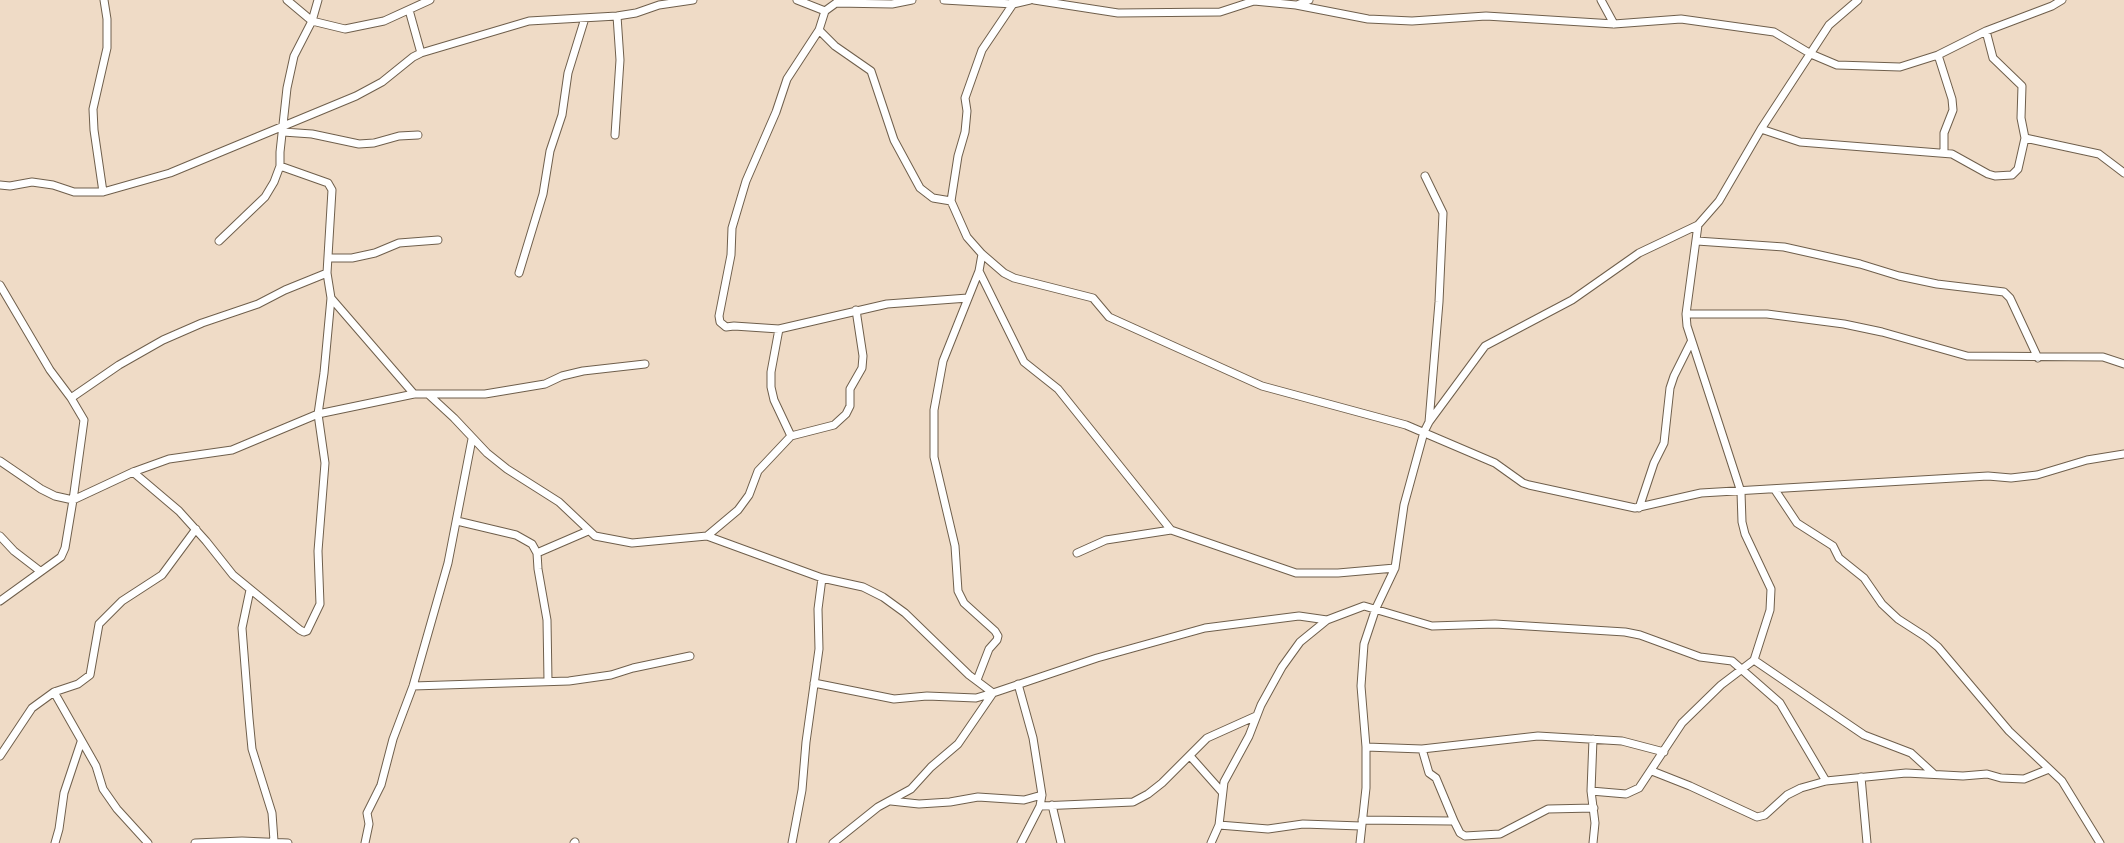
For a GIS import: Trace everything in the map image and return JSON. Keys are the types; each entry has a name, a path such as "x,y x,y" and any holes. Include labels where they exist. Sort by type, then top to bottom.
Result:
{"street":[{"path":"103,192 94,130 94,109 107,48 107,19 104,0"},
{"path":"287,0 312,21 345,29 384,22 430,0"},
{"path":"219,241 265,197 274,182 280,166 287,88 294,56 312,21 318,0"},
{"path":"0,185 10,186 32,182 53,185 74,192 103,192 170,173 218,152 284,130 382,82 413,57 421,53 529,21 617,16 636,13 659,5 693,0"},
{"path":"797,0 824,11"},
{"path":"912,0 892,4 835,1 824,11 819,30 787,79 776,112 746,181 732,228 730,256 719,316 720,322 726,327 734,326 779,329 887,304 968,298"},
{"path":"944,0 1013,2 1030,0"},
{"path":"1034,0 1118,13 1220,12 1254,1 1296,5 1378,20 1412,22 1486,16 1614,24 1681,19 1770,31 1811,54 1837,65 1900,67 1938,55 1986,30 2052,6 2062,0"},
{"path":"1296,5 1309,0"},
{"path":"1601,0 1614,24"},
{"path":"1360,843 1366,788 1366,747 1361,679 1364,644 1376,608 1395,568 1404,505 1424,432 1429,422 1485,346 1572,300 1639,253 1698,224 1722,198 1761,129 1830,25 1858,0"},
{"path":"1013,2 982,50 965,98 967,111 965,132 958,156 951,201 963,231 982,254 1004,273 1014,278 1094,298 1109,317 1262,386 1385,418 1424,432 1494,463 1523,483 1529,485 1639,508 1701,493 1775,490 1988,476 2012,478 2037,475 2087,460 2124,454"},
{"path":"409,10 421,53"},
{"path":"615,135 620,60 617,16"},
{"path":"519,273 543,194 550,151 562,115 568,73 585,18"},
{"path":"819,30 834,46 871,71 894,140 920,188 933,198 951,201"},
{"path":"1761,129 1800,142 1952,154 1988,174 1995,176 2012,175 2018,169 2025,138 2021,118 2022,86 1993,58 1986,30"},
{"path":"1938,55 1952,99 1952,110 1944,133 1944,153"},
{"path":"284,130 312,134 359,144 374,143 399,136 418,135"},
{"path":"2025,138 2099,154 2124,173"},
{"path":"133,472 179,511 196,529 233,575 250,590 304,632 310,626 320,604 318,550 325,462 318,414 324,373 331,298 327,273 331,186 328,183 280,166"},
{"path":"1425,176 1442,213 1439,302 1429,422"},
{"path":"1591,791 1631,793 1639,788 1652,771 1682,723 1716,690 1754,660 1770,610 1772,594 1742,522 1741,492 1691,342 1686,314 1697,241 1698,224"},
{"path":"328,258 352,258 375,253 399,243 438,240"},
{"path":"1697,241 1784,247 1860,264 1899,276 1937,284 2004,292 2010,298 2038,358"},
{"path":"977,680 989,649 997,640 998,636 996,631 964,602 958,592 955,546 934,450 934,410 943,361 979,271 982,254"},
{"path":"979,271 1024,362 1058,390 1171,530"},
{"path":"71,398 119,365 163,340 202,323 258,304 285,290 327,273"},
{"path":"0,285 50,370 71,398 84,420 65,548 61,557 0,601"},
{"path":"331,298 414,394"},
{"path":"706,536 738,510 749,495 758,471 791,436 834,425 846,414 850,406 850,389 862,368 863,356 856,310"},
{"path":"1686,314 1785,315 1844,324 1882,332 1967,356 2103,358 2124,364"},
{"path":"779,329 771,372 771,388 774,400 791,436"},
{"path":"1639,508 1654,463 1664,443 1670,388 1674,376 1691,342"},
{"path":"0,461 41,489 55,496 73,500 133,472 169,459 232,450 318,414 414,394 485,394 545,384 562,376 583,371 645,364"},
{"path":"428,394 454,418 472,440 508,469 559,502 595,536 632,543 706,536 822,578 863,587 883,597 905,614 969,676 993,692"},
{"path":"365,843 368,824 367,813 381,785 393,739 414,686 448,563 472,440"},
{"path":"1775,490 1797,523 1833,546 1837,550 1839,558 1864,578 1882,604 1898,619 1926,637 1938,647 2009,731 2062,781 2100,843"},
{"path":"457,521 516,535 532,544 537,553 538,569 547,620 548,681"},
{"path":"0,756 32,708 54,692 78,684 90,675 99,624 122,601 162,575 196,529"},
{"path":"1077,553 1106,540 1171,530 1296,573 1338,573 1395,568"},
{"path":"537,553 588,531"},
{"path":"0,536 14,551 40,571"},
{"path":"792,843 802,790 806,742 819,649 818,609 822,578"},
{"path":"250,590 242,628 248,711 252,749 272,813 274,841"},
{"path":"1211,843 1219,825 1222,792 1227,776 1249,736 1260,705 1291,654 1310,632 1327,620 1360,607 1376,608 1432,626 1495,624 1625,632 1640,635 1700,657 1732,661 1780,703 1826,781"},
{"path":"814,683 894,699 927,696 976,698 1093,659 1205,628 1299,616 1327,620"},
{"path":"414,686 569,681 611,675 633,668 690,656"},
{"path":"1754,660 1864,735 1911,754 1934,774"},
{"path":"1018,684 1033,738 1042,795 1040,806 1021,843"},
{"path":"54,692 96,766 103,789 117,810 148,843"},
{"path":"833,843 878,807 911,789 931,767 958,744 993,692"},
{"path":"1040,806 1133,802 1157,787 1207,738 1256,716"},
{"path":"1366,747 1422,749 1538,736 1593,738 1629,742 1664,752"},
{"path":"1593,738 1591,791 1594,808 1593,843"},
{"path":"55,843 59,829 64,793 81,742"},
{"path":"1422,749 1429,773 1436,778 1454,821 1462,835 1500,834 1548,809 1594,808"},
{"path":"1190,756 1222,792"},
{"path":"1652,771 1690,786 1757,817 1765,815 1787,795 1801,788 1826,781 1906,773 1987,774 2001,778 2024,779 2049,769"},
{"path":"1861,777 1867,843"},
{"path":"891,801 919,804 950,802 978,797 1024,800 1042,795"},
{"path":"1052,805 1061,843"},
{"path":"1219,825 1268,829 1303,824 1454,821"},
{"path":"195,843 274,841 288,843"}]}
